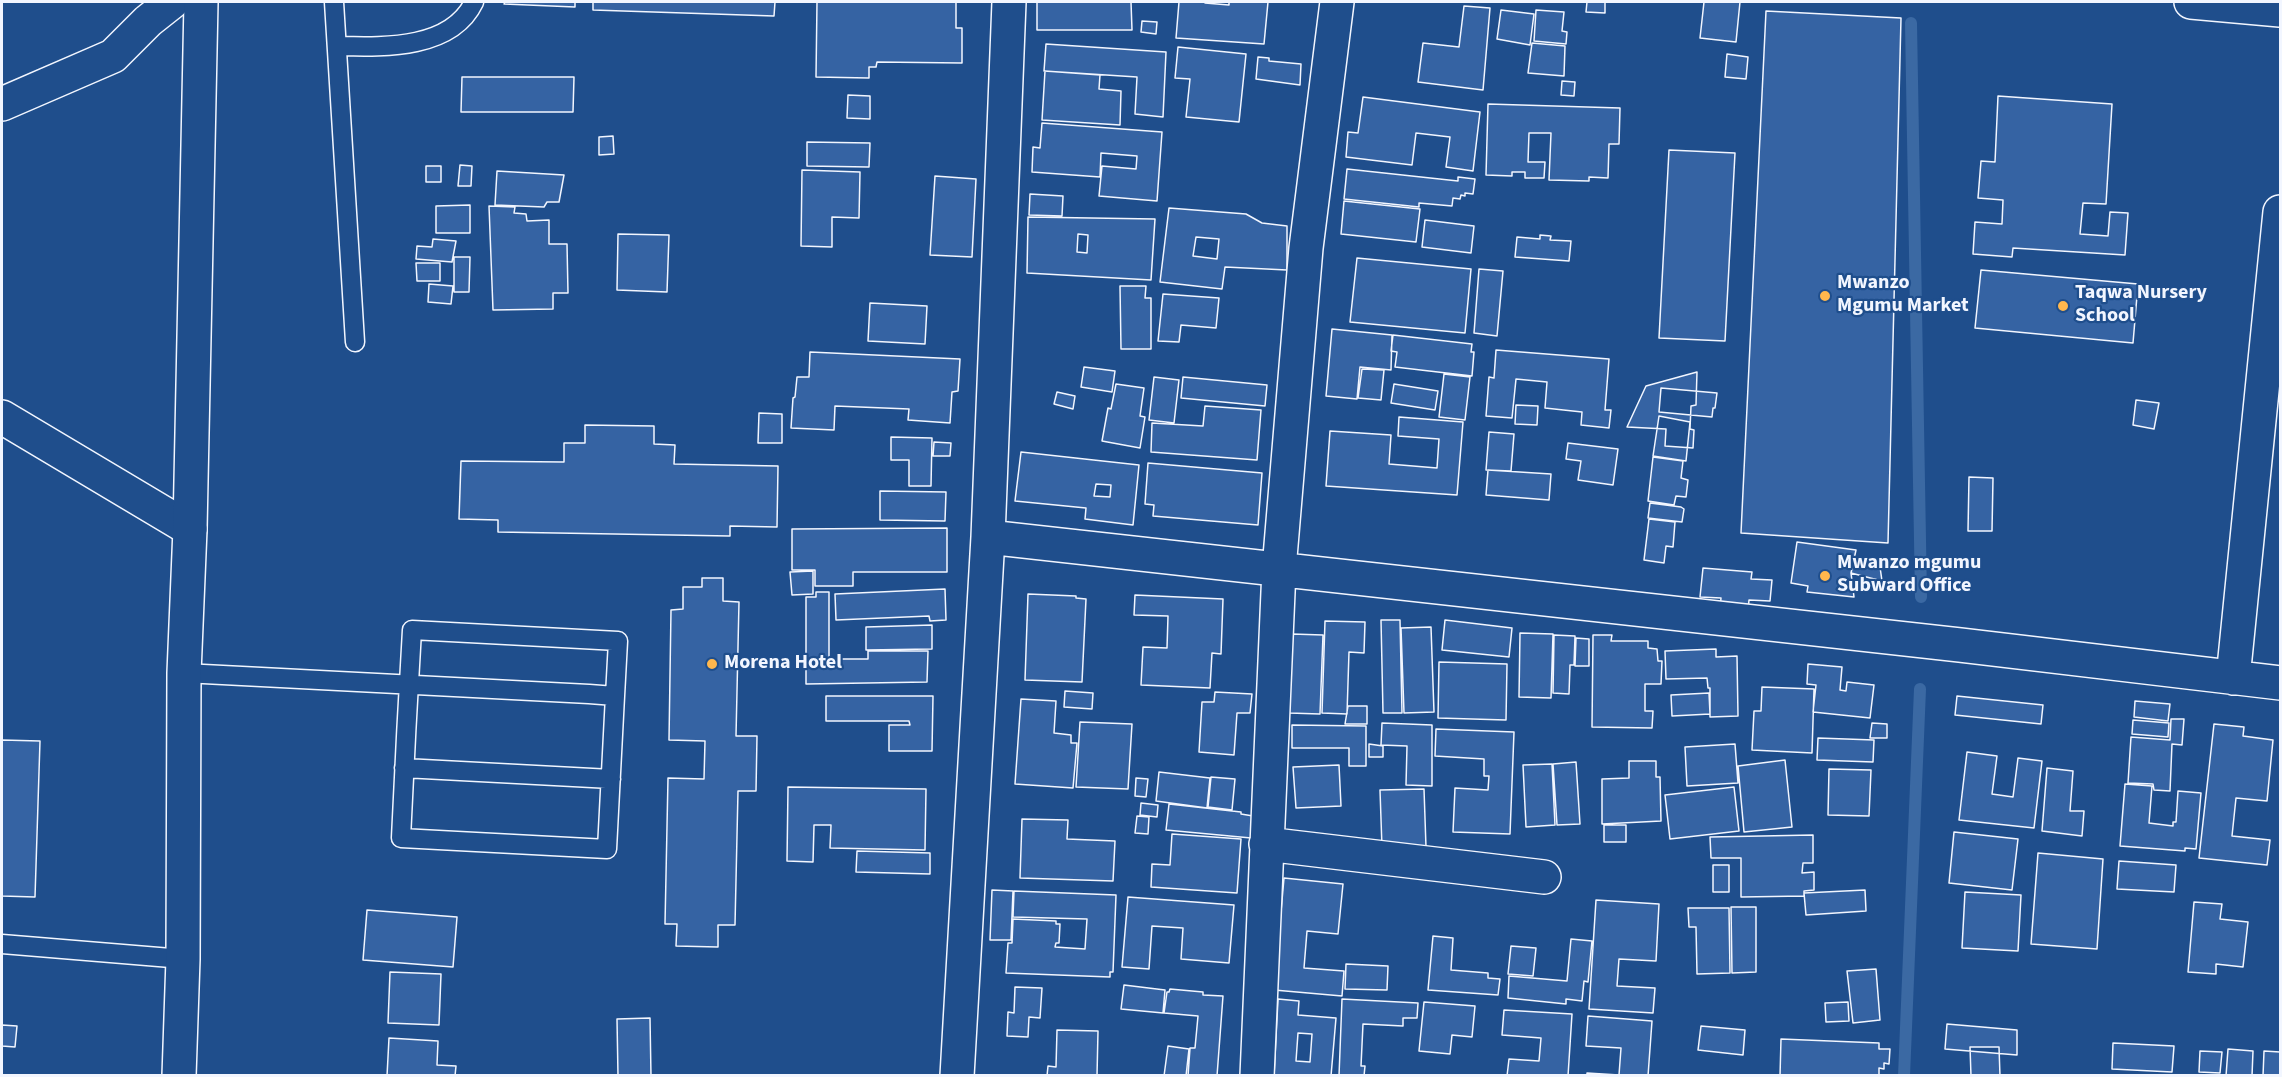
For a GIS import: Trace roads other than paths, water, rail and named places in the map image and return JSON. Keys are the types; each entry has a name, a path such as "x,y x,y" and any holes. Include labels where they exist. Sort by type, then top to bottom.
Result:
{"main road":[{"path":"2,104 113,56 148,21 172,2"},
{"path":"179,1076 183,959 184,673 190,529 201,2"},
{"path":"957,1076 971,799 988,537 1010,2"},
{"path":"1257,1076 1279,569 1306,248 1337,2"},
{"path":"2191,2 2280,10"},
{"path":"2233,678 2274,326 2280,212"},
{"path":"2,417 190,529"},
{"path":"988,537 1960,645 2280,683"},
{"path":"1266,844 1544,877"}],"lane":[{"path":"334,2 355,342"},
{"path":"337,46 399,45 436,37 452,30 468,14 474,2"},
{"path":"412,630 618,641 607,849 401,838 409,685 412,630"},
{"path":"184,673 615,696"},
{"path":"404,768 611,778"},
{"path":"2,944 183,959"}],"waterway":[{"path":"1911,23 1921,597"},
{"path":"1904,1076 1920,689"}],"place":[{"name":"Mwanzo Mgumu Market","path":"1825,296"},
{"name":"Taqwa Nursery School","path":"2063,306"},
{"name":"Mwanzo mgumu Subward Office","path":"1825,576"},
{"name":"Morena Hotel","path":"712,664"}]}
